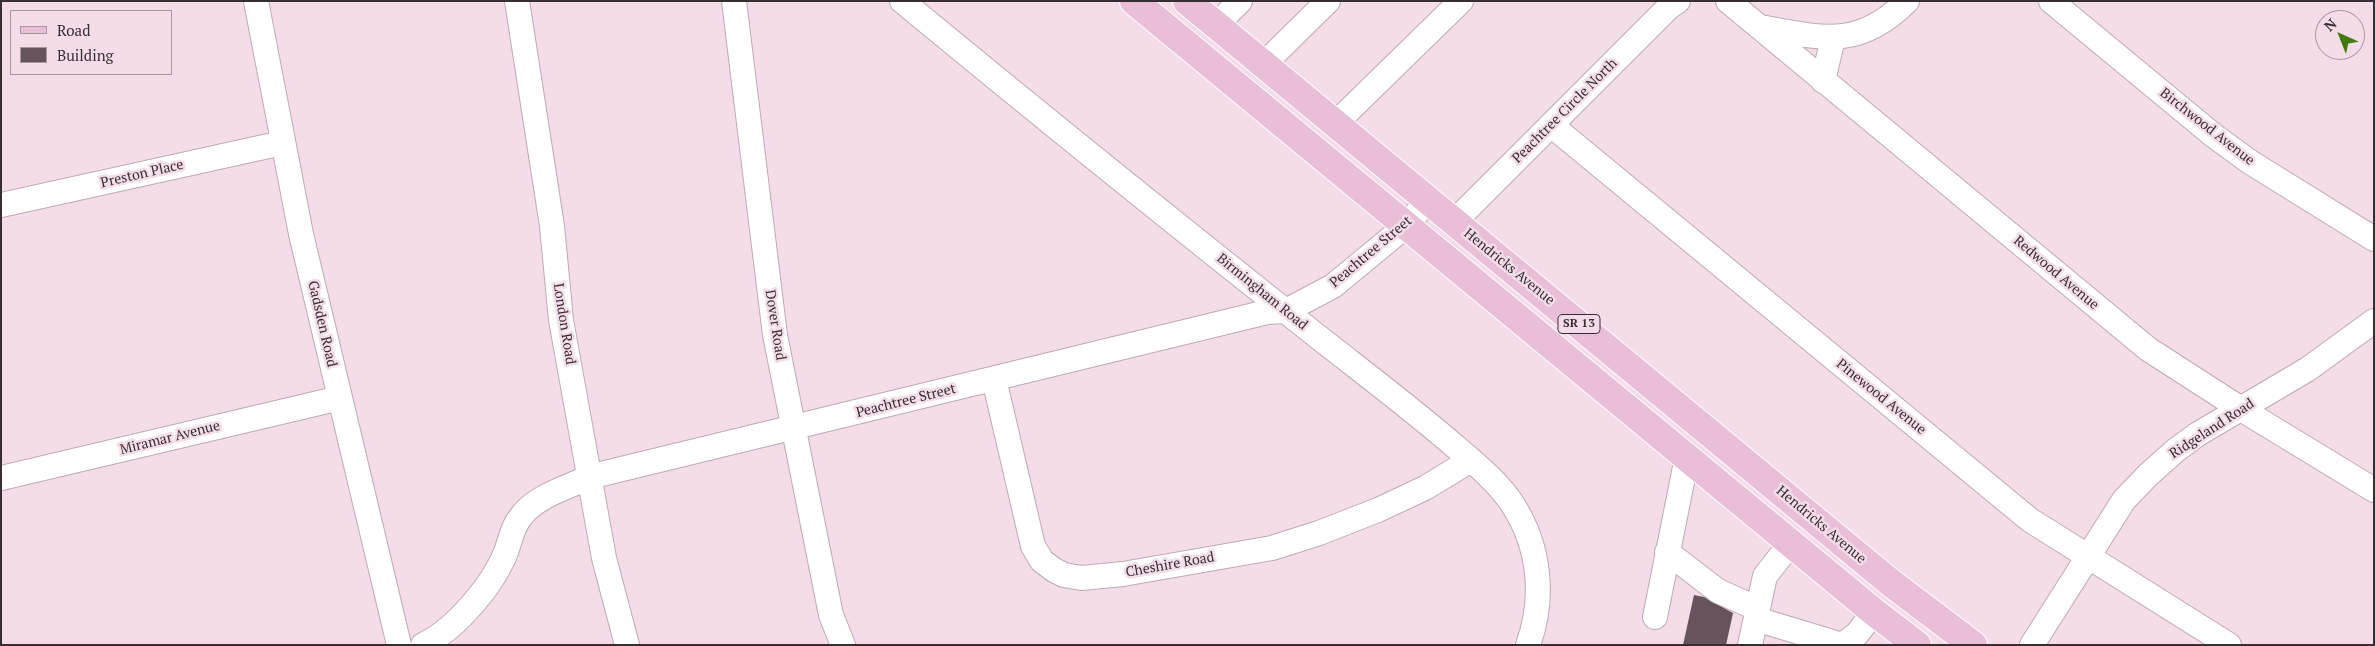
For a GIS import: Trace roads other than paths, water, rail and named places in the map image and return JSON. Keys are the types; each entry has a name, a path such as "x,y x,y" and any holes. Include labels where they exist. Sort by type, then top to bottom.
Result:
{"main road":[{"name":"SR 13","path":"1134,1 1874,612 1917,645"},
{"name":"Hendricks Avenue","path":"1187,1 1891,583 1972,645"},
{"path":"1241,91 1263,65"},
{"path":"1694,463 1722,442"}],"street":[{"name":"Gadsden Road","path":"256,1 301,234 399,645"},
{"name":"London Road","path":"517,1 552,226 561,320 606,568 627,645"},
{"name":"Dover Road","path":"734,1 775,335 831,615 843,645"},
{"name":"Birmingham Road","path":"902,1 1039,114 1432,426 1498,485 1513,504 1528,533 1538,575 1538,606 1530,638"},
{"path":"1216,25 1240,1"},
{"path":"1263,65 1328,1"},
{"path":"1334,124 1461,1"},
{"name":"Peachtree Circle North","path":"1454,222 1669,7 1678,1"},
{"path":"1728,1 1758,26 1822,38 1857,34 1877,25 1896,12 1907,1"},
{"name":"Birchwood Avenue","path":"2051,1 2213,135 2250,162 2374,239"},
{"name":"Redwood Avenue","path":"1758,26 2148,349 2241,409 2374,490"},
{"path":"1823,81 1834,38"},
{"name":"Pinewood Avenue","path":"1551,125 2030,520 2229,645"},
{"name":"Preston Place","path":"1,205 282,143"},
{"name":"Peachtree Street","path":"423,645 440,635 456,622 486,587 502,560 513,528 523,514 538,499 589,477 794,429 1267,312 1286,311 1333,286 1407,225 1427,201"},
{"name":"Ridgeland Road","path":"2032,645 2124,500 2148,475 2176,450 2308,369 2374,321"},
{"name":"Cheshire Road","path":"994,379 1033,546 1042,560 1064,575 1081,578 1123,574 1272,548 1319,533 1378,510 1425,488 1471,460"},
{"name":"Miramar Avenue","path":"1,478 340,398"},
{"path":"1655,618 1667,552 1694,463"},
{"path":"1750,645 1765,576 1791,543"},
{"path":"1667,552 1718,591 1797,639 1842,645 1857,634 1874,612"}]}
